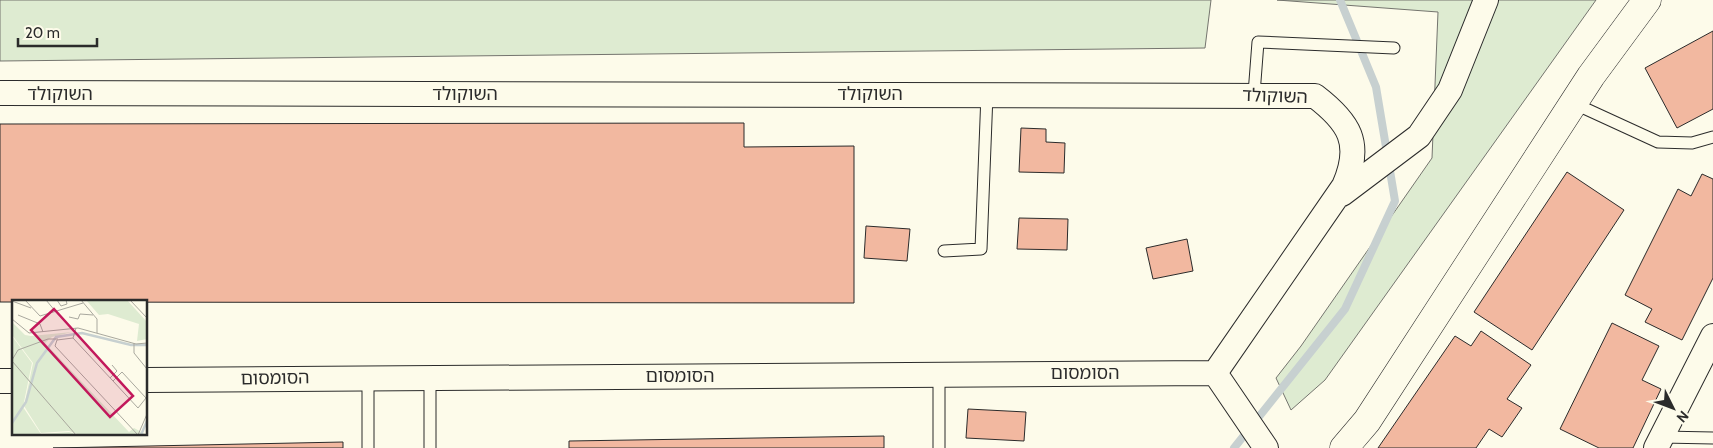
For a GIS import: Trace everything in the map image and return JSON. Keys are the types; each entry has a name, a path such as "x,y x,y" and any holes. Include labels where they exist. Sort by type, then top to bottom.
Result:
{"street":[{"path":"1335,199 1419,136 1450,90 1486,0"},
{"path":"1344,448 1366,422 1591,76 1647,0"},
{"name":"השוקולד","path":"0,94 1254,94 1315,96 1333,110 1347,128 1353,146 1352,169 1344,186 1215,373"},
{"path":"1659,443 1713,336"},
{"path":"1215,373 1266,448"},
{"name":"הסומסום","path":"148,380 368,377 1215,373"}],"lane":[{"path":"1254,94 1258,42 1394,48"},
{"path":"944,251 981,249 987,94"},
{"path":"1573,103 1658,142 1692,143 1713,137"},
{"path":"939,374 939,448"},
{"path":"368,377 368,448"},
{"path":"430,377 430,448"},
{"path":"1659,443 1713,438"}],"green space":[{"path":"0,0 1211,0 1205,48 0,61"},
{"path":"1277,0 1596,0 1325,380 1291,410 1276,378 1301,346 1432,158 1438,12"}],"building":[{"path":"1713,31 1713,109 1677,128 1645,68"},
{"path":"744,123 744,147 854,146 854,303 148,302 148,300 12,300 12,302 0,302 0,124"},
{"path":"1021,128 1046,129 1046,142 1065,143 1064,173 1019,172"},
{"path":"1567,172 1624,210 1532,350 1474,312"},
{"path":"1702,174 1713,179 1713,278 1682,340 1645,322 1652,309 1625,295 1678,189 1691,196"},
{"path":"1019,218 1068,219 1067,250 1017,249"},
{"path":"866,226 910,229 907,261 864,258"},
{"path":"1187,239 1193,271 1153,279 1146,248"},
{"path":"1612,323 1659,346 1642,380 1661,389 1633,448 1599,448 1560,429"},
{"path":"1481,331 1531,365 1507,399 1522,408 1502,437 1489,429 1476,448 1378,448 1455,336 1471,346"},
{"path":"968,409 1026,412 1024,441 966,438"},
{"path":"884,436 884,448 569,448 569,441"},
{"path":"343,442 343,448 53,448"}],"waterway":[{"path":"1234,448 1345,309 1395,201 1376,87 1340,0"}]}
